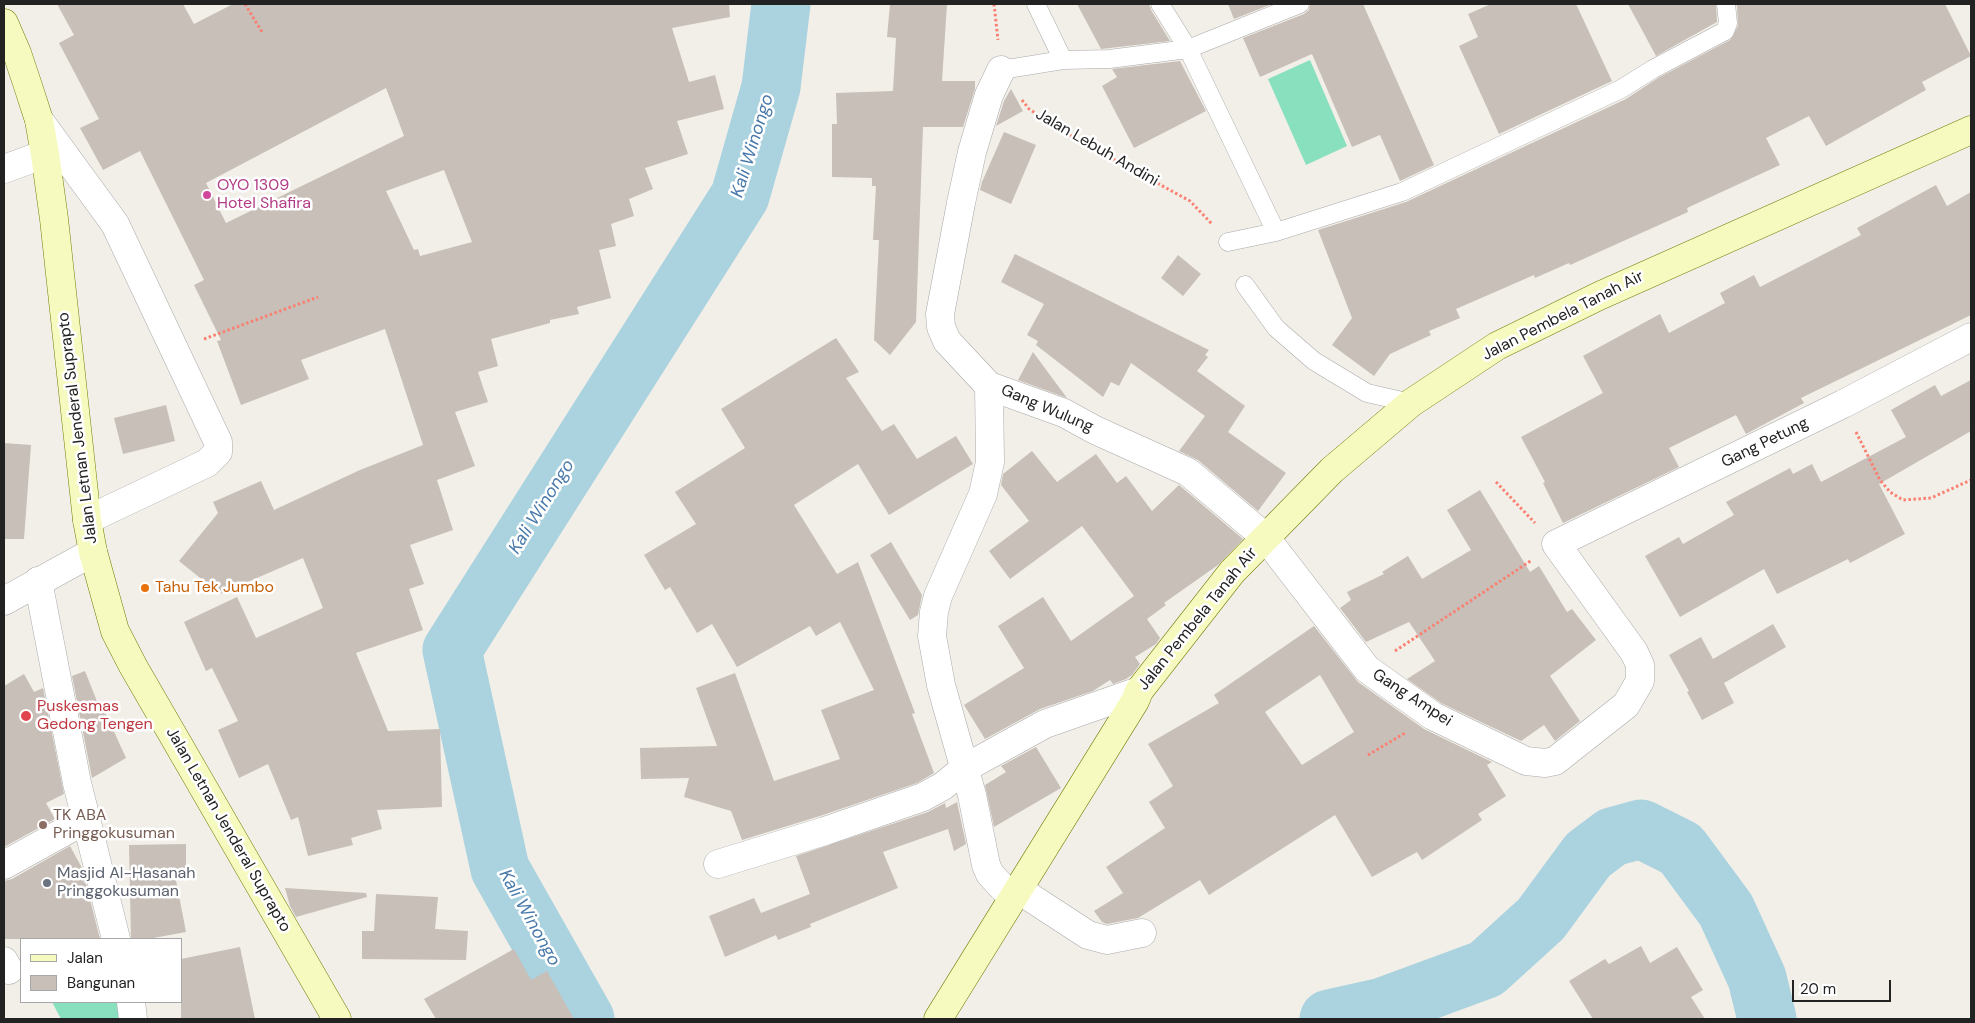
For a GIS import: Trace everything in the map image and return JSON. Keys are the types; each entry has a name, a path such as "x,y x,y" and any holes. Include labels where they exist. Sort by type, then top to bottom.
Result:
{"main road":[{"name":"Jalan Letnan Jenderal Suprapto","path":"4,23 17,53 39,120 55,229 87,520 93,552 116,631 134,666 337,1019"},
{"name":"Jalan Pembela Tanah Air","path":"938,1019 987,937 1017,893 1116,728 1135,701 1139,691 1232,572 1332,470 1411,403 1497,346 1599,296 1971,130"}],"street":[{"name":"Gang Wulung","path":"1001,70 989,95 972,152 940,314 941,327 947,340 989,386 1064,413 1095,430 1188,472 1265,537"},
{"path":"39,120 115,224 218,442 218,452 207,463 87,520"},
{"path":"4,169 45,154"},
{"name":"Gang Petung","path":"1556,544 1843,404 1971,337"},
{"path":"989,386 990,462 983,494 938,596 934,612 932,636 942,685 965,768 986,865 990,874 1002,887 1017,893 1088,936 1107,940 1142,933"},
{"name":"Gang Ampei","path":"1265,537 1367,669 1434,716 1526,761 1545,763 1555,760 1626,705 1640,681 1640,671 1634,652 1556,544"},
{"path":"4,601 93,552"},
{"path":"38,582 77,784 116,938"},
{"path":"718,864 825,831 923,797 943,786 965,768 1045,724 1139,691"},
{"path":"4,864 87,819"},
{"path":"131,1003 133,1019"}],"lane":[{"path":"1036,4 1063,60"},
{"path":"1160,4 1188,50 1276,232"},
{"path":"1001,70 1063,60 1109,59 1188,50 1300,4"},
{"path":"1228,242 1276,232 1402,192 1621,89 1653,69 1724,31 1728,23 1726,4"},
{"path":"1245,285 1276,328 1314,361 1367,393 1411,403"}],"path":[{"path":"245,4 262,32"},
{"path":"994,4 1001,70"},
{"name":"Jalan Lebuh Andini","path":"1001,70 1029,108 1073,137 1190,201 1228,242"},
{"path":"174,350 318,296"},
{"path":"1843,404 1880,480 1890,492 1903,500 1931,498 1971,480"},
{"path":"1367,669 1556,544 1496,482"},
{"path":"1368,755 1434,716"}],"green space":[{"path":"1310,60 1347,146 1306,165 1268,79"},
{"path":"53,1003 118,1003 125,1019 61,1019"}],"building":[{"path":"57,4 183,4 194,24 233,4 729,4 730,17 672,28 689,82 715,75 724,109 677,121 688,154 645,168 653,189 629,199 634,216 611,224 616,246 599,250 611,298 577,307 579,314 550,320 550,323 491,339 498,366 478,372 488,402 455,412 475,466 437,480 453,530 410,545 424,584 409,589 423,630 356,653 388,731 440,729 442,807 377,810 382,829 351,838 353,845 308,856 298,817 291,820 268,764 239,778 218,730 238,721 212,668 206,671 184,622 237,597 256,638 323,608 303,558 220,594 179,561 218,513 213,502 261,481 274,510 360,470 423,445 385,329 301,360 309,379 241,405 217,341 221,340 194,285 204,280 140,151 103,170 80,128 99,119 59,43 74,35","holes":["386,88 404,136 226,223 206,183","444,170 472,242 420,256 418,249 414,250 386,191"]},
{"path":"890,4 947,4 942,81 975,81 975,89 963,127 923,127 916,322 890,355 874,340 879,240 873,240 876,186 872,186 872,178 832,177 832,124 837,124 836,93 893,91 896,38 887,37"},
{"path":"1077,4 1149,4 1170,41 1101,49"},
{"path":"1228,4 1272,4 1234,19"},
{"path":"1310,4 1363,4 1434,165 1400,181 1380,135 1352,147 1312,54 1260,77 1243,38 1304,14 1309,10"},
{"path":"1491,4 1576,4 1612,81 1499,134 1459,46 1478,37 1468,14"},
{"path":"1628,4 1716,4 1717,22 1656,56"},
{"path":"1737,4 1945,4 1971,56 1922,82 1926,90 1826,146 1809,116 1766,138 1780,165 1687,208 1688,212 1570,265 1569,263 1535,278 1534,275 1456,309 1460,318 1429,331 1431,335 1390,354 1374,376 1332,345 1352,318 1318,230 1406,202 1626,99 1658,78 1730,40 1738,26"},
{"path":"1180,61 1206,111 1134,148 1102,86 1117,77 1112,69"},
{"path":"1011,89 1023,111 996,126 1004,101"},
{"path":"1004,132 1036,145 1011,204 980,190"},
{"path":"1936,185 1947,206 1971,192 1971,315 1801,398 1804,403 1746,434 1736,415 1669,448 1679,467 1563,523 1543,483 1545,482 1521,437 1603,393 1583,356 1660,314 1669,333 1725,303 1720,293 1754,275 1760,287 1861,235 1857,228"},
{"path":"1015,254 1209,350 1205,355 1208,357 1197,371 1245,406 1228,432 1286,473 1258,511 1198,460 1179,451 1205,416 1131,363 1119,386 1111,382 1103,397 1036,345 1038,341 1027,335 1044,304 1001,282"},
{"path":"1178,255 1201,274 1183,296 1161,278"},
{"path":"836,338 859,372 846,378 882,431 894,424 917,459 956,436 973,464 889,515 858,464 794,505 837,574 858,562 915,713 912,714 934,773 917,783 742,840 731,811 684,797 689,778 641,779 640,748 717,746 696,688 735,673 774,781 840,759 821,710 874,690 840,622 816,636 810,626 737,667 712,624 697,633 670,587 665,590 644,555 696,524 675,492 745,448 721,409"},
{"path":"1033,352 1067,398 1018,380"},
{"path":"1971,380 1971,431 1879,484 1905,534 1850,563 1848,559 1777,594 1764,569 1680,617 1645,556 1679,537 1683,544 1734,515 1726,502 1790,468 1793,474 1812,464 1821,482 1906,437 1891,410 1935,385 1941,396"},
{"path":"166,405 175,441 123,454 114,418"},
{"path":"4,443 31,445 24,539 4,539"},
{"path":"1032,451 1057,482 1096,454 1117,483 1126,476 1152,511 1179,485 1243,539 1218,565 1164,603 1166,605 1147,619 1160,638 1156,644 1135,657 1140,664 1132,675 1113,684 1110,680 1093,691 1040,709 985,739 964,705 1024,668 998,626 1043,597 1071,641 1134,596 1082,526 1010,579 989,551 1029,521 1001,485 1003,474"},
{"path":"1480,490 1530,572 1539,566 1567,612 1572,609 1596,640 1550,676 1580,721 1555,741 1544,725 1521,741 1441,703 1407,679 1435,661 1409,622 1366,642 1340,608 1351,600 1347,592 1384,574 1382,572 1408,556 1422,579 1471,550 1447,510"},
{"path":"891,542 922,595 918,615 910,620 870,555"},
{"path":"1773,624 1786,647 1724,683 1734,703 1702,720 1687,692 1689,691 1669,655 1701,637 1713,659"},
{"path":"1314,626 1358,682 1424,729 1492,762 1487,765 1506,796 1478,814 1482,820 1422,860 1417,852 1372,877 1335,815 1209,895 1200,880 1138,918 1107,924 1102,922 1094,911 1123,893 1106,867 1165,828 1149,802 1173,786 1148,744 1219,703 1214,695","holes":["1320,675 1354,732 1302,765 1265,712"]},
{"path":"85,671 98,704 101,703 126,758 92,778 72,676"},
{"path":"24,674 34,692 43,688 64,794 46,803 55,819 4,847 4,686"},
{"path":"1036,747 1061,788 994,827 985,785 1006,772 1001,766"},
{"path":"957,802 966,844 954,851 948,829 883,852 898,888 810,924 811,927 778,940 776,935 725,957 709,916 754,898 761,913 810,894 796,856 928,812 945,803 946,808"},
{"path":"186,844 186,870 174,870 186,932 153,938 131,938 129,845"},
{"name":"Masjid Al-Hasanah Pringgokusuman","path":"70,846 82,868 100,938 4,939 4,881 12,879"},
{"path":"285,888 366,893 367,897 296,917 290,906"},
{"path":"376,894 438,897 435,929 468,931 466,960 362,959 362,931 374,931"},
{"path":"1641,946 1650,963 1677,947 1703,990 1691,997 1705,1019 1593,1019 1569,981 1605,959 1609,964"},
{"path":"240,947 255,1019 181,1019 182,959"},
{"path":"514,949 531,980 547,971 574,1019 436,1019 424,999"}],"waterway":[{"name":"Kali Winongo","path":"585,1019 500,869 452,650 740,196 771,87 781,4"},
{"name":"Kali Winongo","path":"1329,1019 1383,1007 1486,969 1541,919 1588,855 1612,837 1641,829 1681,849 1726,910 1757,978 1767,1019"}],"place":[{"name":"OYO 1309 Hotel Shafira","path":"207,195"},
{"name":"Tahu Tek Jumbo","path":"145,588"},
{"name":"Puskesmas Gedong Tengen","path":"26,716"},
{"name":"TK ABA Pringgokusuman","path":"43,825"},
{"name":"Masjid Al-Hasanah Pringgokusuman","path":"47,883"}]}
